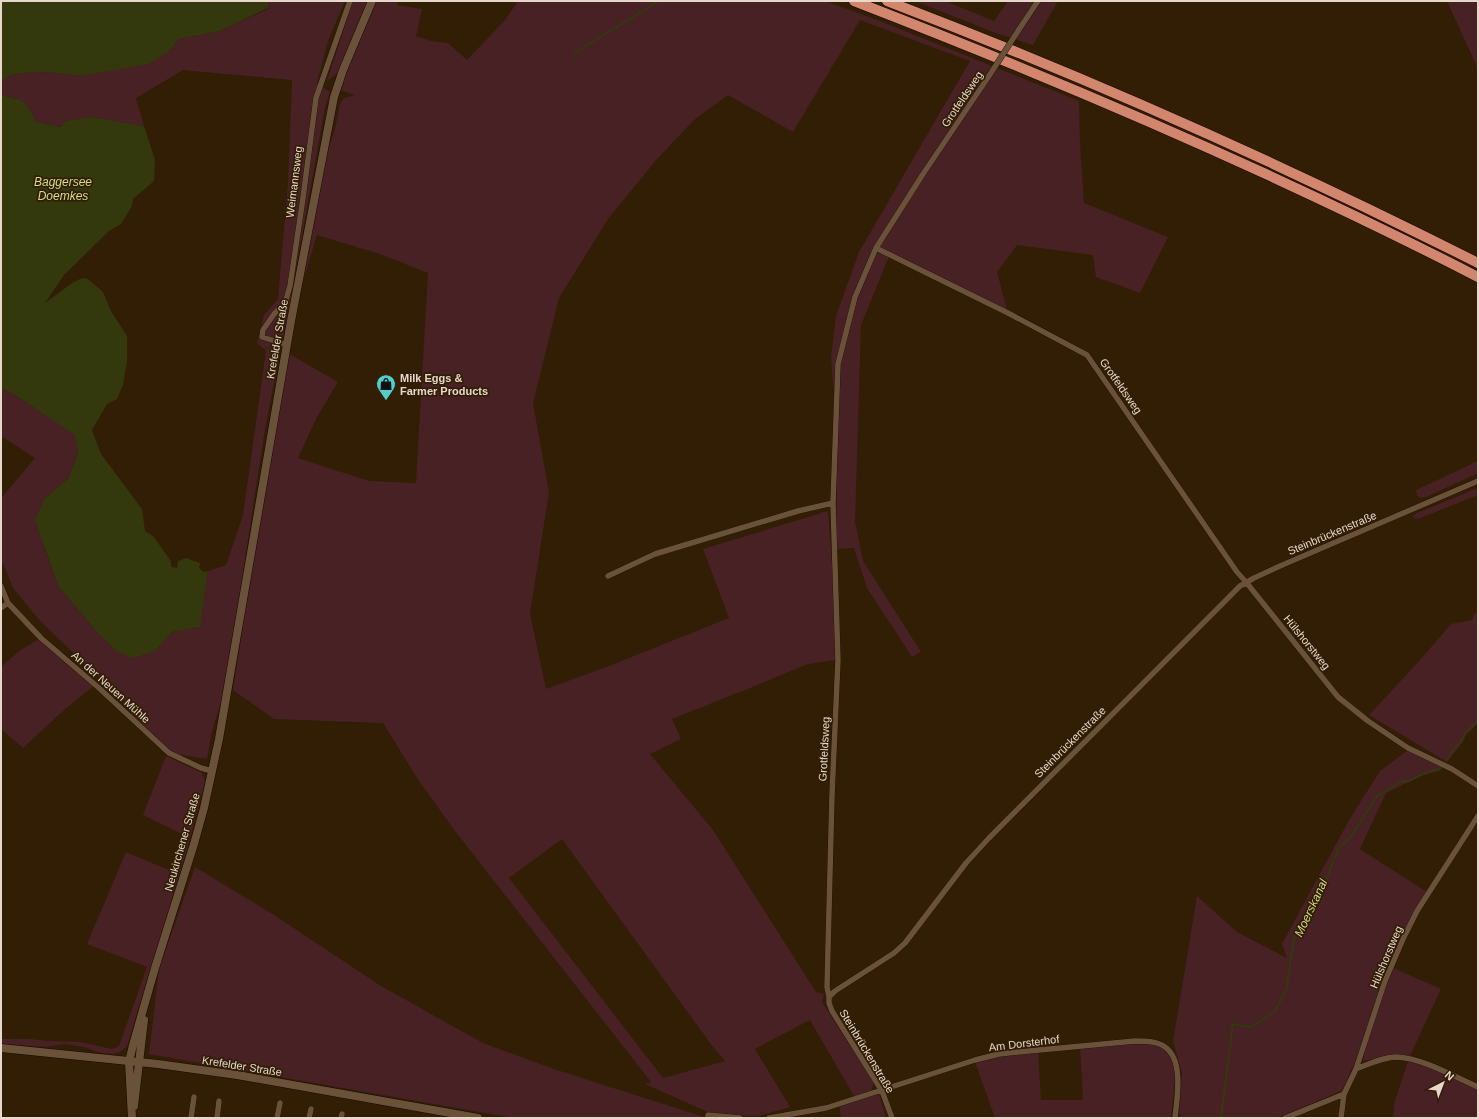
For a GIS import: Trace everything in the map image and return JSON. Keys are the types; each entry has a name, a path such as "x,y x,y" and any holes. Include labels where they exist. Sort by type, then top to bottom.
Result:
{"highway":[{"path":"854,1 1070,87 1192,140 1328,203 1426,250 1478,277"},
{"path":"887,1 1165,115 1334,192 1478,263"}],"main road":[{"name":"Krefelder Straße","path":"228,687 287,345 334,97 343,70 372,1"},
{"name":"Neukirchener Straße","path":"132,1118 129,1062 155,968 194,844 212,771 228,687"},
{"name":"Neukirchener Straße","path":"132,1118 140,1063 146,1001"},
{"name":"Krefelder Straße","path":"1,1048 237,1075 478,1118"}],"street":[{"name":"Weimannsweg","path":"287,345 262,338 263,330 274,314 285,303 290,286 304,198 316,98 350,1"},
{"name":"Grotfeldsweg","path":"829,997 827,987 829,896 838,660 833,503 838,364 855,297 876,248 923,174 1038,1"},
{"name":"Grotfeldsweg","path":"876,248 1008,313 1088,355 1237,572 1246,582"},
{"name":"Steinbrückenstraße","path":"892,1118 882,1091 832,1011 829,1003 829,997 835,991 894,953 904,943 966,863 989,838 1229,596 1246,582 1478,481"},
{"path":"608,576 656,554 833,503"},
{"name":"Hülshorstweg","path":"1246,582 1338,697 1368,721 1408,748 1452,769 1478,786"},
{"name":"An der Neuen Mühle","path":"1,586 8,603 41,638 99,688 168,753 201,768 212,771"},
{"path":"1,608 8,603"},
{"name":"Hülshorstweg","path":"1341,1118 1344,1094 1356,1069 1385,981 1404,937 1418,911 1478,816"},
{"name":"Am Dorsterhof","path":"770,1118 826,1108 975,1060 999,1054 1135,1041 1156,1043 1165,1047 1172,1054 1178,1070 1175,1118"},
{"path":"1356,1069 1384,1059 1396,1057 1409,1058 1422,1062 1478,1087"},
{"path":"1286,1118 1344,1094"},
{"path":"191,1118 194,1097"},
{"path":"216,1118 219,1101"},
{"path":"277,1118 280,1103"},
{"path":"309,1118 311,1108"},
{"path":"708,1118 708,1115 740,1118"}],"shaded area":[{"path":"269,1 345,1 328,41 317,83 330,92 325,107 291,297 265,429 225,689 212,731 207,759 169,753 129,716 134,711 40,621 13,588 1,559 1,498 35,458 1,436 1,388 12,393 76,435 78,453 68,479 45,498 44,547 58,586 98,633 155,651 172,632 200,627 208,571 226,565 243,515 266,351 257,343 264,315 278,299 288,183 292,80 183,70 136,98 144,126 92,117 61,127 36,122 27,105 15,98 1,95 1,82 10,75 25,73 47,72 81,76 168,52 179,39 220,31 268,9"},
{"path":"353,1 398,1 397,5 422,9 416,36 431,41 448,43 467,60 505,20 518,1 825,1 880,21 1079,101 1084,203 1168,237 1140,293 1096,277 1093,255 1017,245 997,272 1008,313 890,254 861,325 855,521 863,561 921,652 912,657 867,588 854,548 836,549 838,402 833,384 831,357 836,316 859,252 970,61 860,20 793,132 728,95 694,120 657,159 608,219 559,298 533,403 549,492 530,614 546,689 609,666 729,618 703,549 828,511 834,589 836,660 808,664 672,719 681,739 650,754 713,830 816,992 824,994 822,1002 874,1083 871,1091 855,1098 810,1020 755,1049 790,1107 758,1116 708,1112 645,1084 651,1082 455,831 419,781 383,723 274,719 233,690 286,352 338,382 317,417 298,458 369,481 416,483 428,273 380,254 317,235 291,321 320,175 335,129 340,104 344,98 355,95 336,89 342,70 327,81","holes":["562,839 710,1043 725,1061 663,1078 509,878"]},
{"path":"915,1 945,1 994,21 1008,1 1058,1 1033,45 993,32"},
{"path":"1447,1 1477,1 1478,3 1478,69"},
{"path":"1478,461 1478,473 1426,497 1420,498 1417,495 1416,490"},
{"path":"1478,488 1478,495 1418,519 1412,517 1417,513"},
{"path":"1478,612 1478,723 1466,735 1463,742 1447,762 1369,715 1451,624 1472,620 1474,614"},
{"path":"41,638 95,685 64,710 23,748 1,729 1,667 19,651"},
{"path":"1408,750 1443,767 1439,771 1421,776 1386,793 1360,849 1430,894 1417,911 1391,967 1441,989 1409,1058 1373,1059 1363,1061 1368,1033 1356,1064 1351,1069 1346,1083 1341,1091 1277,1118 1179,1118 1182,1073 1173,1041 1197,896 1237,932 1287,958 1282,944 1349,820 1380,771"},
{"path":"166,756 202,773 205,781 186,853 127,1046 120,1052 113,1054 101,1053 84,1047 64,1044 45,1047 1,1044 1,1039 31,1039 81,1042 112,1049 119,1046 147,967 87,944 126,852 171,871 184,835 143,815"},
{"path":"195,867 271,913 381,986 483,1043 554,1069 704,1117 514,1118 149,1054 159,969"},
{"path":"1135,1041 1156,1043 1172,1054 1176,1071 1171,1118 995,1118 975,1062 999,1054 1038,1050 1041,1100 1083,1100 1080,1046"},
{"path":"1409,1058 1478,1087 1478,1118 1393,1118 1394,1104"},
{"path":"879,1094 886,1118 841,1118 839,1103"}],"water":[{"path":"1,1 269,1 268,8 220,31 179,39 168,52 148,64 81,76 47,72 25,73 10,75 1,82"},
{"name":"Baggersee Doemkes","path":"1,95 24,102 36,122 61,127 65,121 92,117 144,126 155,160 154,181 133,199 132,206 121,224 109,231 64,275 45,303 72,283 82,278 88,279 103,292 111,311 127,336 127,361 123,385 117,399 107,404 92,430 101,454 142,509 145,531 153,536 171,561 171,567 177,568 178,561 186,558 200,563 199,568 204,572 208,571 200,627 172,632 155,651 133,658 118,652 98,633 58,586 35,520 45,498 68,479 78,453 75,435 12,393 1,388"}],"waterway":[{"path":"574,54 658,1"},
{"name":"Moerskanal","path":"1447,760 1462,740 1465,733 1478,721"},
{"name":"Moerskanal","path":"1221,1118 1233,1024 1252,1027 1275,1011 1286,991 1294,939 1297,931 1313,907 1328,876 1338,849 1350,838 1378,795 1402,781 1409,781 1425,773 1439,769 1442,766"}],"place":[{"name":"Milk Eggs & Farmer Products","path":"386,401"}]}
